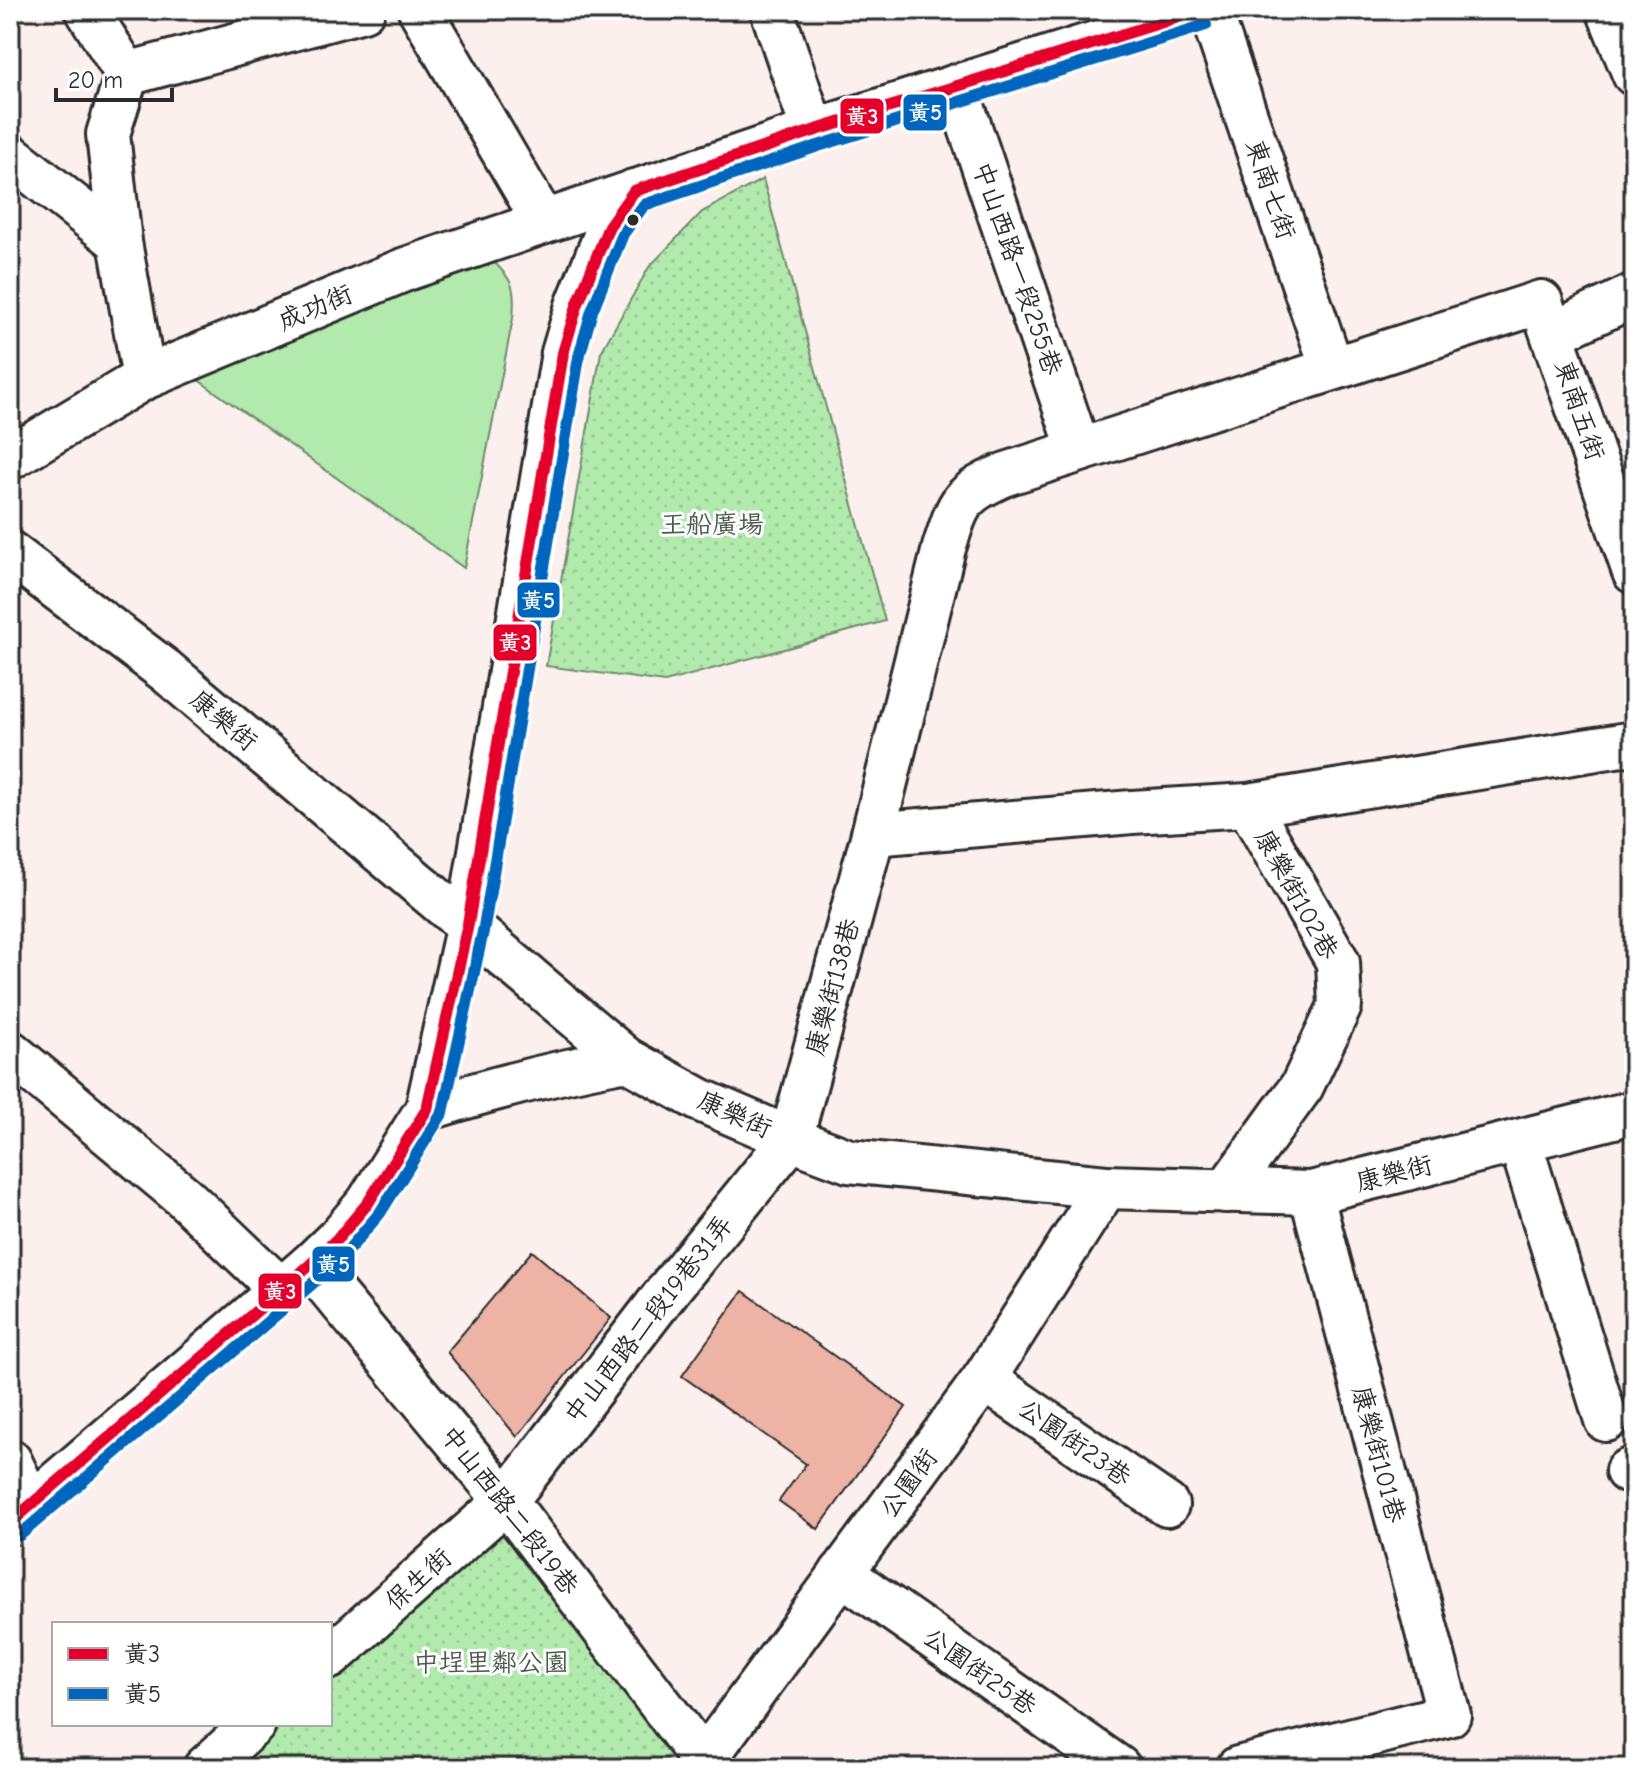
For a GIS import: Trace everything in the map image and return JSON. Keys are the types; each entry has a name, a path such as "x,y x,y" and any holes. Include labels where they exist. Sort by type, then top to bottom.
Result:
{"street":[{"path":"87,10 127,74 108,134 120,242 144,378"},
{"path":"127,74 363,10"},
{"path":"420,10 544,222"},
{"path":"772,10 813,131"},
{"name":"成功街","path":"10,458 144,378 406,269 813,131 1201,10"},
{"name":"東南七街","path":"1210,10 1332,368"},
{"path":"1608,10 1634,74"},
{"name":"中山西路一段255巷","path":"956,86 1079,450"},
{"path":"10,155 120,242"},
{"path":"10,1461 21,1514 296,1278 339,1237 368,1203 427,1109 468,924 563,353 577,306 609,226 634,191"},
{"name":"東南五街","path":"1634,295 1554,333 1634,572"},
{"name":"康樂街138巷","path":"791,1139 957,508 977,487 1006,474 1541,302 1554,333"},
{"name":"康樂街","path":"10,553 166,671 626,1059 700,1100 849,1161 1106,1187 1311,1193 1634,1112"},
{"path":"873,834 1248,805 1634,743"},
{"name":"康樂街102巷","path":"1226,1191 1302,1086 1340,1006 1338,962 1248,805"},
{"path":"427,1109 563,1071 626,1059"},
{"name":"中山西路二段19巷","path":"15,1064 184,1197 296,1278 506,1501 703,1766"},
{"name":"中山西路二段19巷31弄","path":"506,1501 683,1272 791,1139"},
{"path":"1520,1142 1606,1420"},
{"name":"公園街","path":"703,1766 984,1379 1106,1187"},
{"name":"康樂街101巷","path":"1238,1768 1449,1715 1311,1193"},
{"name":"公園街23巷","path":"984,1379 1167,1505"},
{"name":"保生街","path":"332,1655 506,1501"},
{"name":"公園街25巷","path":"841,1573 1119,1768"},
{"path":"207,1767 252,1726"}],"green space":[{"name":"王船廣場","path":"763,179 885,621 665,682 546,666 601,352 649,267 702,212"},
{"path":"489,257 511,284 513,318 464,568 180,367"},
{"name":"中埕里鄰公園","path":"504,1507 689,1768 228,1768 272,1726 332,1726 332,1670"}],"building":[{"path":"532,1251 611,1318 517,1437 447,1352"},
{"path":"743,1291 906,1407 818,1529 779,1501 806,1464 682,1376"}],"transit line":[{"name":"黃3","path":"10,1523 339,1237 368,1203 427,1109 468,924 563,353 577,306 609,226 634,191 813,131 1201,10"},
{"name":"黃5","path":"20,1535 351,1247 380,1213 443,1112 484,927 579,357 592,311 623,234 644,205 818,146 1206,25"}]}
